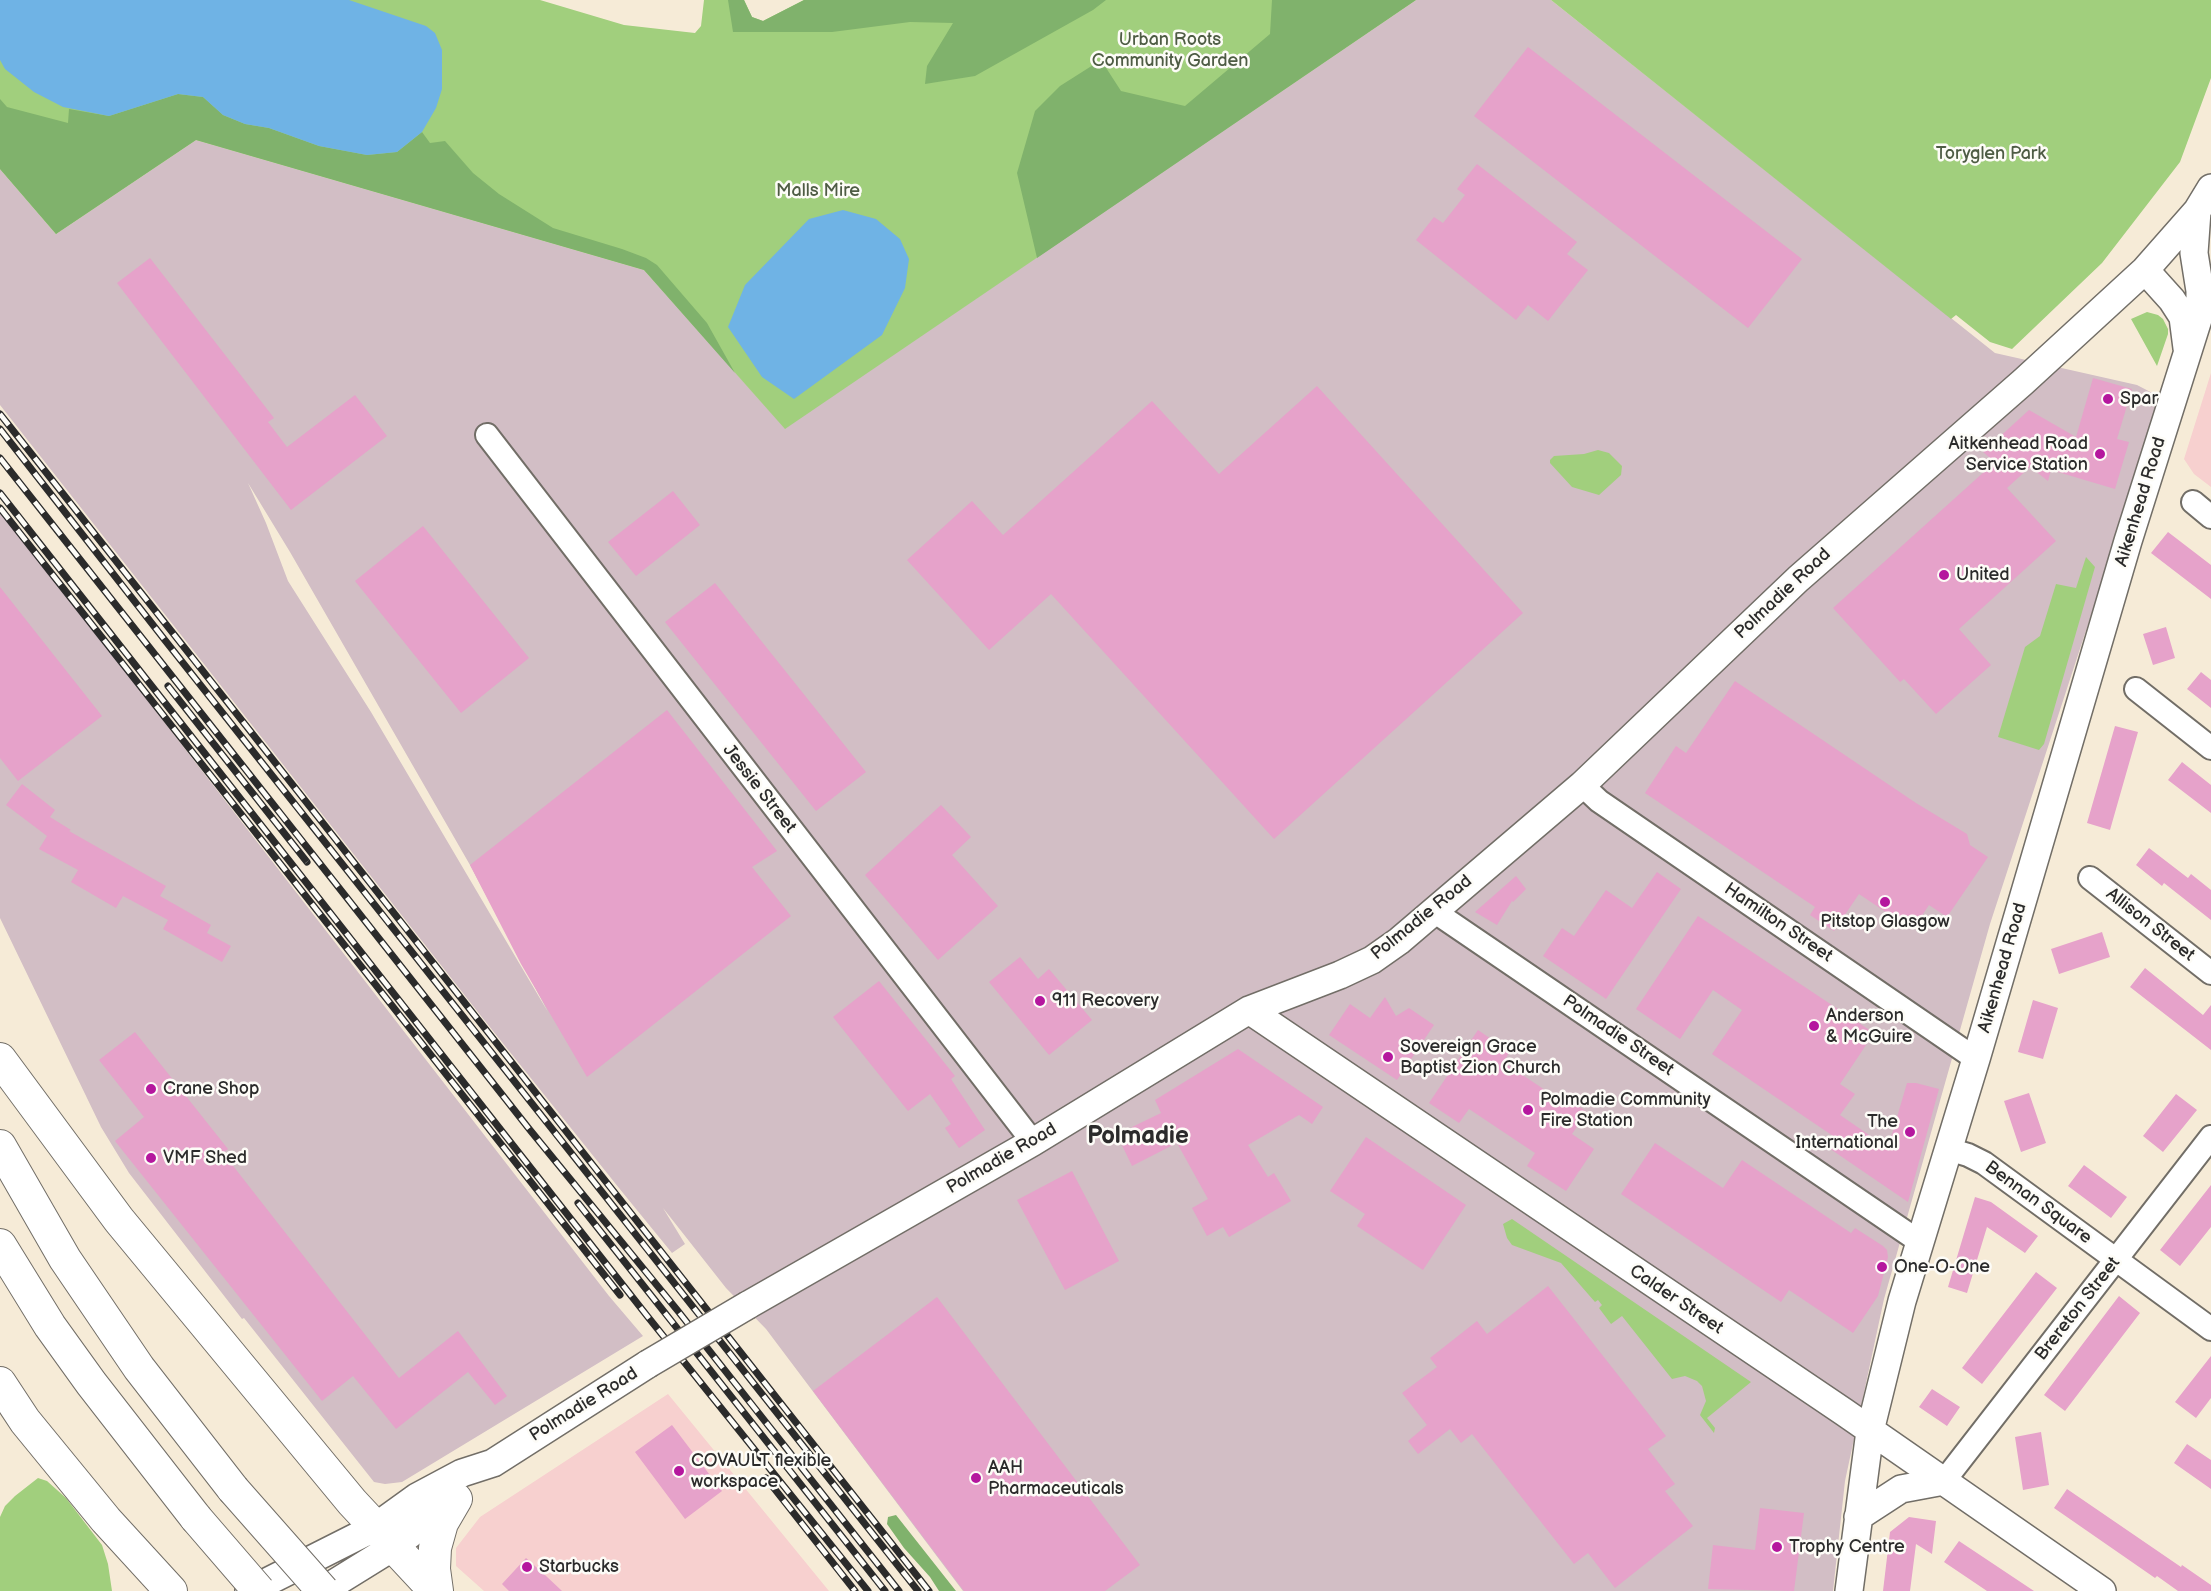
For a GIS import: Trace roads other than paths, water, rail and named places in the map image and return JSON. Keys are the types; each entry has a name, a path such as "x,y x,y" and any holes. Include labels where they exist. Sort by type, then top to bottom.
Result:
{"highway":[{"path":"0,1059 119,1220 383,1537 436,1591"},
{"path":"0,1146 65,1259 139,1368 233,1489 323,1591"},
{"path":"0,1245 50,1326 91,1383 196,1518 259,1591"},
{"path":"0,1383 25,1421 106,1520 171,1591"},
{"path":"436,1591 435,1548 442,1523 456,1499"},
{"path":"133,1550 142,1576 144,1591"}],"main road":[{"name":"Aikenhead Road","path":"2187,351 2183,317 2172,300 2145,270 2204,200"},
{"name":"Aikenhead Road","path":"1849,1591 1870,1431 1902,1300 1976,1059 2131,531 2200,313 2200,291 2194,253 2204,200"},
{"name":"Polmadie Road","path":"323,1591 383,1537 417,1497 462,1473 492,1463 648,1364 1033,1142 1249,1010 1310,988 1372,960 1435,912 1582,785 1798,579 2023,382 2145,270"},
{"name":"Calder Street","path":"1249,1010 1944,1481 2102,1591"},
{"name":"Polmadie Road","path":"249,1591 383,1537 456,1499 472,1488 492,1463"},
{"path":"1858,1517 1901,1489 1944,1481"}],"street":[{"name":"Jessie Street","path":"487,435 1033,1142"},
{"path":"2193,502 2211,517"},
{"path":"2136,689 2211,748"},
{"name":"Hamilton Street","path":"1582,785 1599,801 1976,1059"},
{"name":"Allison Street","path":"2090,878 2211,973"},
{"name":"Polmadie Street","path":"1435,912 1920,1242"},
{"name":"Brereton Street","path":"1944,1481 2211,1137"},
{"name":"Bennan Square","path":"1948,1149 1984,1163 2211,1329"}],"water":[{"path":"0,0 349,0 426,26 435,33 442,50 442,89 436,108 422,132 397,152 367,155 319,146 269,128 245,124 223,115 203,97 178,94 109,116 63,107 34,92 5,69 0,60"},
{"path":"843,210 876,219 900,239 909,259 905,288 882,335 794,399 762,377 728,327 745,285 809,219"}],"railway":[{"path":"0,414 929,1591"},
{"path":"0,429 918,1591"},
{"path":"0,458 530,1130 678,1311 899,1591"},
{"path":"0,493 648,1317 868,1591"},
{"path":"0,508 620,1295"},
{"path":"168,686 307,862"},
{"path":"578,1203 885,1591"},
{"path":"766,1478 855,1591"}],"place":[{"name":"Spar","path":"2108,399"},
{"name":"Aitkenhead Road Service Station","path":"2100,454"},
{"name":"United","path":"1944,575"},
{"name":"Pitstop Glasgow","path":"1885,902"},
{"name":"911 Recovery","path":"1040,1001"},
{"name":"Anderson & McGuire","path":"1814,1026"},
{"name":"Sovereign Grace Baptist Zion Church","path":"1388,1057"},
{"name":"Crane Shop","path":"151,1089"},
{"name":"Polmadie Community Fire Station","path":"1528,1110"},
{"name":"The International","path":"1910,1132"},
{"name":"VMF Shed","path":"151,1158"},
{"name":"One-O-One","path":"1882,1267"},
{"name":"COVAULT flexible workspace","path":"679,1471"},
{"name":"AAH Pharmaceuticals","path":"976,1478"},
{"name":"Trophy Centre","path":"1777,1547"},
{"name":"Starbucks","path":"527,1567"}],"district":[{"name":"Polmadie","path":"1138,1137"}],"park label":[{"name":"Urban Roots Community Garden","path":"1170,50"},
{"name":"Toryglen Park","path":"1991,154"},
{"name":"Malls Mire","path":"818,191"}]}
